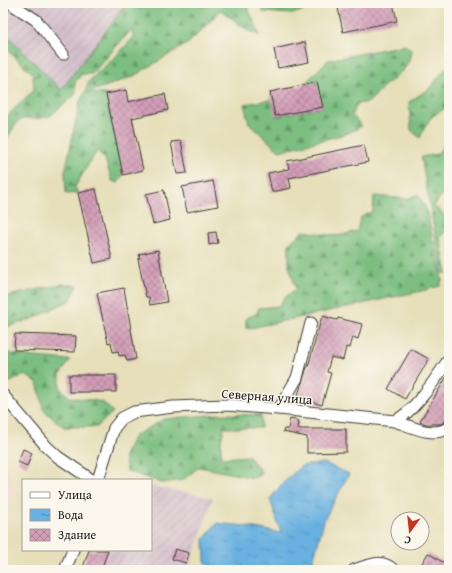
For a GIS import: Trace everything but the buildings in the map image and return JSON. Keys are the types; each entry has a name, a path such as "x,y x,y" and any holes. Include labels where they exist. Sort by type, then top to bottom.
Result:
{"street":[{"path":"10,3 36,20 63,54"},
{"path":"279,408 297,378 311,323"},
{"path":"395,421 404,416 436,380 449,359"},
{"path":"3,395 47,447 58,457 91,479"},
{"path":"124,404 129,410 134,412"},
{"name":"Северная улица","path":"98,479 114,428 122,418 134,412 172,407 227,405 279,408 395,421 423,431 437,432 449,427"},
{"path":"65,570 73,551"},
{"path":"354,570 378,562 387,564 394,570"}],"shaded area":[{"path":"3,3 120,3 125,6 61,90 3,31"},
{"path":"3,479 10,481 14,490 3,518"},
{"path":"152,486 213,498 188,570 81,570 88,551 152,551"}],"green space":[{"path":"127,3 131,3 140,10 143,3 246,3 260,36 246,29 221,10 190,42 132,77 87,93 106,94 123,175 118,183 112,181 105,159 97,151 75,187 78,193 66,194 65,172 80,101 85,93 89,81 133,38 132,29 92,74 82,74 75,82 76,94 50,116 35,119 27,118 18,121 3,144 3,123 10,113 34,90 33,74 3,46 3,31 61,90"},
{"path":"260,3 329,3 292,14 263,12"},
{"path":"405,45 411,50 410,58 405,68 393,80 386,84 369,102 357,104 352,115 362,126 348,133 279,151 249,123 244,104 269,100 272,97 276,116 322,107 317,82 303,85 328,60"},
{"path":"449,64 449,109 446,108 433,116 427,123 420,138 411,130 409,102 430,88"},
{"path":"449,142 449,184 434,206 445,216 449,211 449,230 447,230 440,237 447,273 442,273 421,157 437,154 444,145"},
{"path":"418,194 426,209 442,279 440,286 246,329 246,318 256,314 259,308 279,306 284,298 296,289 289,266 289,244 303,231 337,236 357,231 361,217 373,211 374,196 407,199"},
{"path":"63,284 78,286 70,300 35,318 9,326 3,332 3,297"},
{"path":"3,349 4,352 23,356 70,360 60,375 60,388 70,397 103,402 113,412 97,427 64,427 44,411 37,382 25,375 8,383 3,380"},
{"path":"219,414 261,415 261,428 224,428 221,441 221,458 249,456 262,473 254,478 199,467 183,480 162,483 127,471 124,456 134,436 164,419"}],"water":[{"path":"324,463 349,474 325,518 313,561 314,570 211,570 205,561 204,539 217,523 244,526 281,533 270,499 281,485 301,466"}]}
